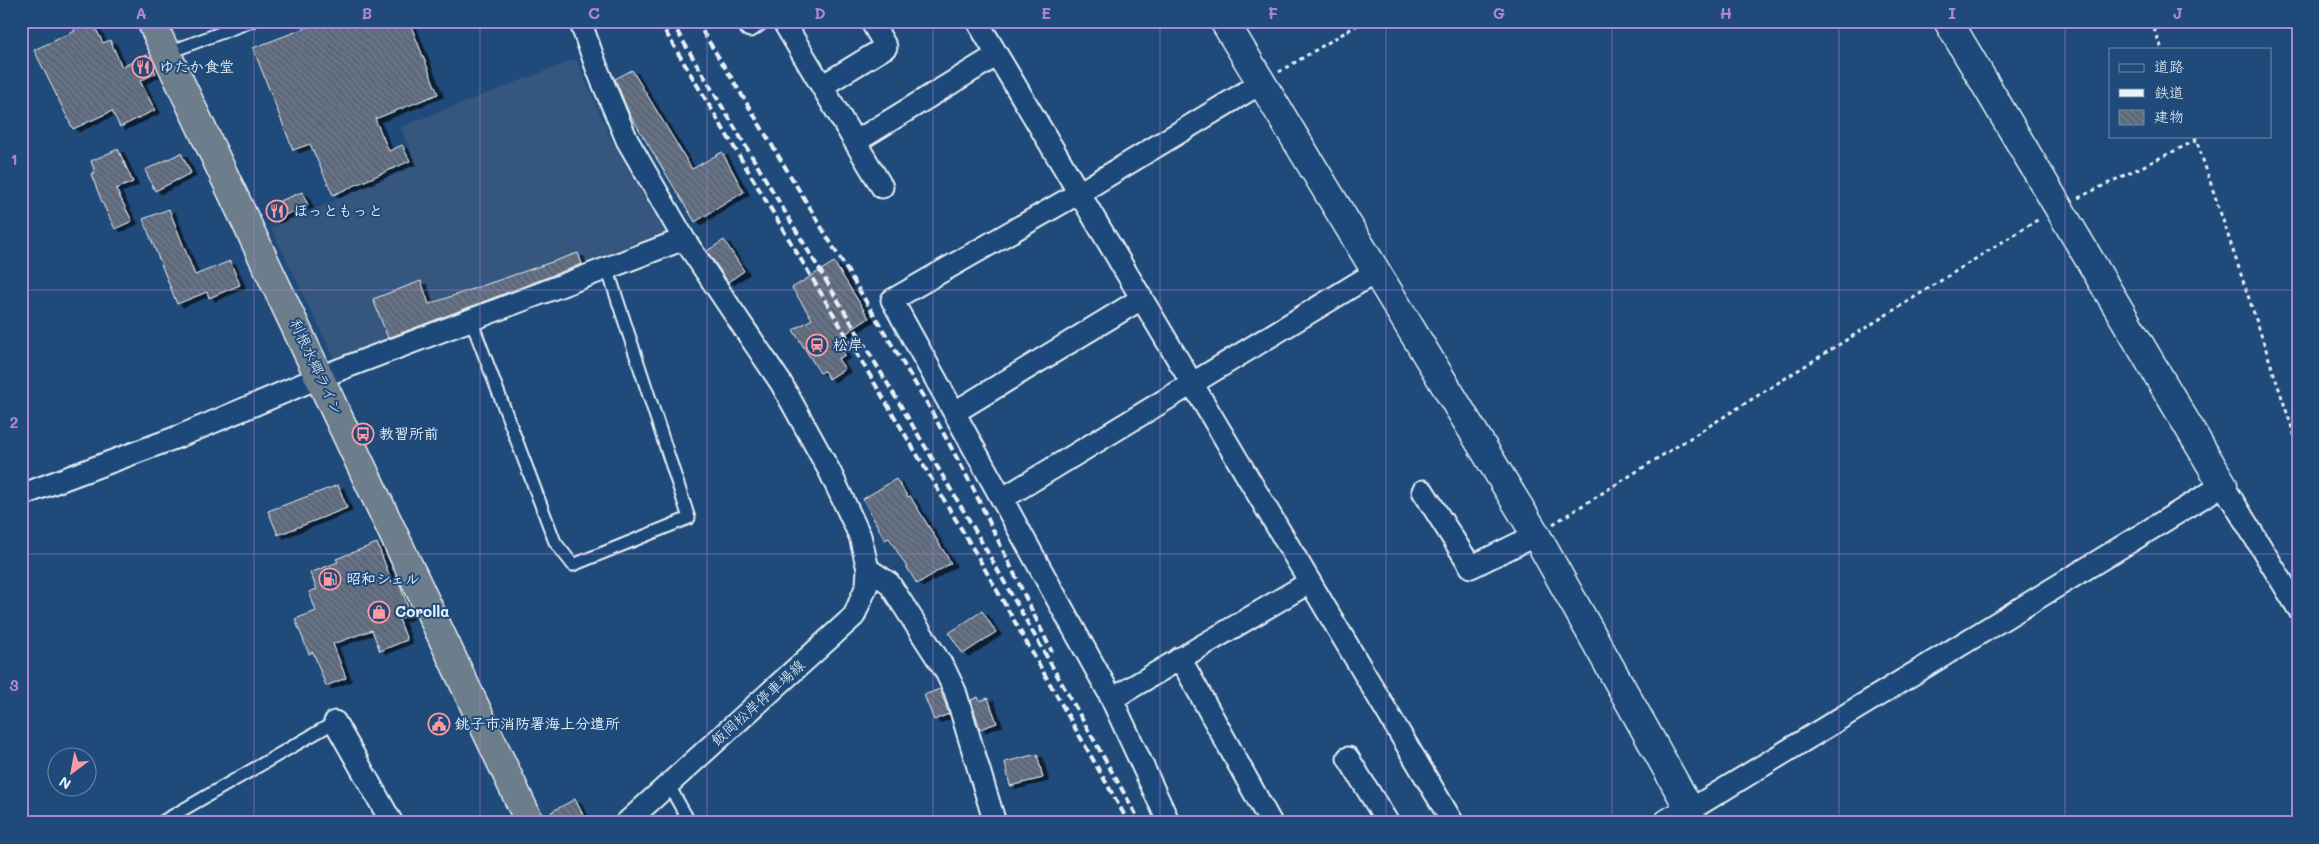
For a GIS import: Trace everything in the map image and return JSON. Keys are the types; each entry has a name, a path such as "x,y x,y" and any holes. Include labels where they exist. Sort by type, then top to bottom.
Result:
{"highway":[{"name":"利根水郷ライン","path":"151,21 245,209 320,377 530,823"}],"street":[{"path":"580,21 598,71 627,140 684,239 781,383 830,472 860,536 868,569 889,583 955,690 995,823"},
{"path":"783,21 882,187"},
{"path":"822,86 886,47 871,21"},
{"path":"977,21 1453,823"},
{"path":"1224,21 1536,535 1686,818 2223,485"},
{"path":"1948,21 2298,608"},
{"path":"855,142 997,55"},
{"path":"1169,823 1112,699 892,300 1079,193 1261,83"},
{"path":"21,495 180,436 320,377 684,239"},
{"path":"1002,499 1376,272"},
{"path":"955,412 1141,299"},
{"path":"1423,491 1471,567 1536,535"},
{"name":"飯岡松岸停車場線","path":"626,823 854,616 867,585 868,569"},
{"path":"1112,699 1310,582"},
{"path":"1180,658 1271,823"},
{"path":"335,722 392,823"},
{"path":"1348,758 1388,823"}],"lane":[{"path":"167,53 252,21"},
{"path":"472,320 555,542 573,565 689,518 607,268"},
{"path":"160,823 335,722"},
{"path":"668,784 690,823"}],"path":[{"path":"1261,83 1364,21"},
{"path":"2152,21 2162,48"},
{"path":"1536,535 2058,207 2196,138 2298,446"}],"shaded area":[{"path":"576,59 611,139 669,239 336,363 271,228 416,165 400,127"}],"building":[{"path":"84,21 92,21 103,43 110,40 122,67 147,55 156,73 140,81 155,110 120,127 112,111 73,129 34,50 75,31 73,26"},
{"path":"324,21 409,21 438,94 375,119 389,151 402,145 410,161 333,195 310,144 293,150 253,48"},
{"path":"632,70 692,169 722,152 744,192 695,222 629,113 615,79"},
{"path":"118,149 133,182 116,189 132,221 115,229 91,174 95,172 91,161"},
{"path":"181,153 191,173 155,191 145,170"},
{"path":"302,192 308,205 274,220 268,206"},
{"path":"169,209 195,275 230,261 240,285 209,298 207,292 177,304 143,219"},
{"path":"724,240 744,271 728,282 707,251"},
{"path":"578,253 582,264 388,338 373,299 421,281 429,304"},
{"path":"834,262 869,318 836,340 845,355 838,359 845,369 829,379 824,371 820,373 793,330 812,319 792,288"},
{"path":"896,479 908,497 910,496 951,563 917,584 889,538 885,540 863,499"},
{"path":"338,485 347,508 278,535 268,511"},
{"path":"377,543 392,582 398,580 411,615 399,619 407,640 380,651 372,630 333,644 346,678 326,686 313,652 309,654 295,619 316,611 309,592 317,589 310,573 338,562 336,559"},
{"path":"982,611 996,632 963,654 949,633"},
{"path":"940,689 949,714 934,720 924,695"},
{"path":"978,697 980,701 988,698 997,723 980,729 971,700"},
{"path":"1037,754 1043,778 1010,786 1005,762"},
{"path":"575,799 587,823 557,823 551,812"}],"railway":[{"path":"659,21 978,557 1129,823"},
{"path":"671,21 972,525 1141,823"},
{"path":"696,21 927,403 971,484 1052,652"}],"place":[{"name":"ゆたか食堂","path":"143,67"},
{"name":"ほっともっと","path":"277,211"},
{"name":"松岸","path":"817,345"},
{"name":"教習所前","path":"363,434"},
{"name":"昭和シェル","path":"330,579"},
{"name":"Corolla","path":"379,612"},
{"name":"銚子市消防署海上分遣所","path":"439,724"}]}
